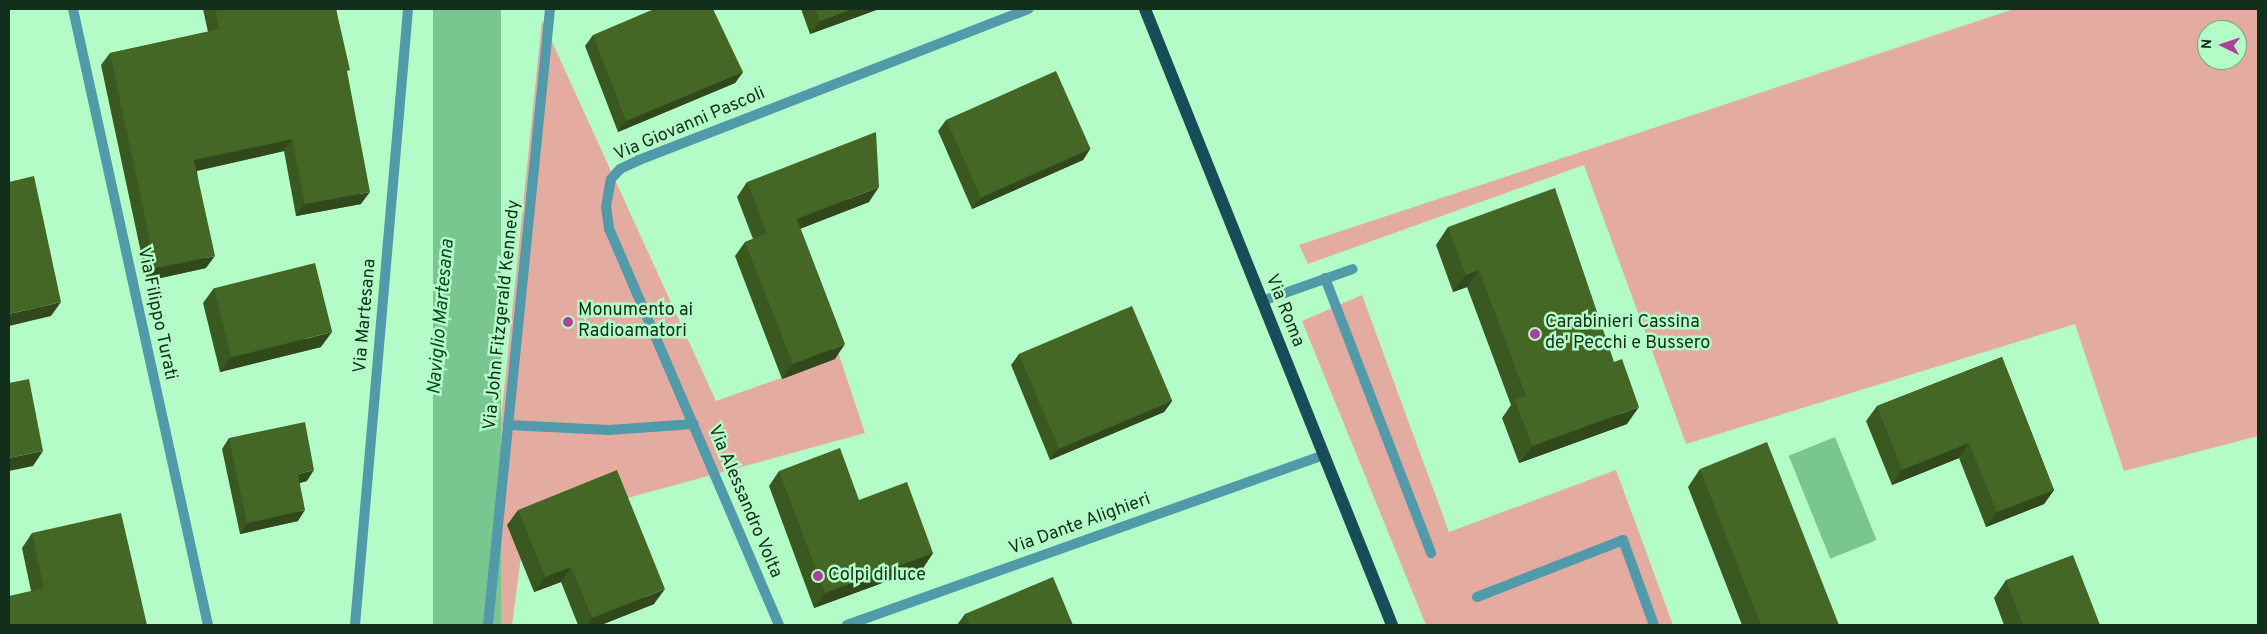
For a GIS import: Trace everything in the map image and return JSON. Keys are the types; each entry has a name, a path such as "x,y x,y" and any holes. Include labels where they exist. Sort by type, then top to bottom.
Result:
{"main road":[{"name":"Via Roma","path":"1145,9 1392,625"}],"street":[{"name":"Via Filippo Turati","path":"73,9 208,625"},
{"name":"Via Martesana","path":"355,625 408,9"},
{"name":"Via John Fitzgerald Kennedy","path":"488,625 550,9"},
{"name":"Via Giovanni Pascoli","path":"694,424 609,228 606,201 613,175 639,160 1029,9"},
{"path":"1262,301 1353,269"},
{"path":"1326,278 1431,553"},
{"name":"Via Alessandro Volta","path":"508,425 609,430 694,424 779,625"},
{"name":"Via Dante Alighieri","path":"847,625 1324,455"},
{"path":"1477,598 1623,540 1654,625"}],"shaded area":[{"path":"2014,9 2258,9 2258,436 2124,471 2075,324 1686,444 1584,165 1308,264 1299,245"},
{"path":"542,20 716,401 835,359 838,352 865,433 525,526 512,625 480,625"},
{"path":"1362,295 1449,532 1616,470 1673,625 1426,625 1302,321"}],"water":[{"name":"Naviglio Martesana","path":"433,9 501,9 501,625 433,625"},
{"path":"1835,437 1877,540 1830,559 1789,456"}],"building":[{"path":"215,9 336,9 350,70 347,71 370,192 305,204 292,139 194,160 215,256 156,268 110,53 219,29"},
{"path":"654,9 713,9 743,72 626,121 593,35"},
{"path":"815,9 853,9 820,21"},
{"path":"1056,71 1091,149 981,197 946,120"},
{"path":"876,132 879,187 797,219 845,344 793,364 745,242 767,233 747,182"},
{"path":"34,176 61,302 9,314 9,182"},
{"name":"Carabinieri Cassina de' Pecchi e Bussero","path":"1555,188 1614,362 1622,359 1639,407 1532,446 1515,400 1526,396 1479,270 1466,275 1448,227"},
{"path":"315,263 332,332 231,357 214,288"},
{"path":"1132,306 1172,401 1059,449 1019,354"},
{"path":"2002,357 2054,490 1997,512 1969,443 1902,470 1877,406"},
{"path":"29,379 43,451 9,458 9,383"},
{"path":"305,422 314,470 298,474 305,510 247,523 229,438"},
{"path":"1767,442 1839,625 1761,625 1700,469"},
{"path":"840,448 859,500 907,482 933,553 825,593 779,471"},
{"path":"617,470 665,589 592,618 571,567 545,577 518,510"},
{"path":"121,513 147,625 9,625 9,596 44,588 32,533"},
{"path":"2073,555 2100,625 2023,625 2006,580"},
{"path":"1053,577 1073,625 970,625 965,614"}],"place":[{"name":"Monumento ai Radioamatori","path":"568,322"},
{"name":"Carabinieri Cassina de' Pecchi e Bussero","path":"1535,334"},
{"name":"Colpi di luce","path":"818,576"}]}
